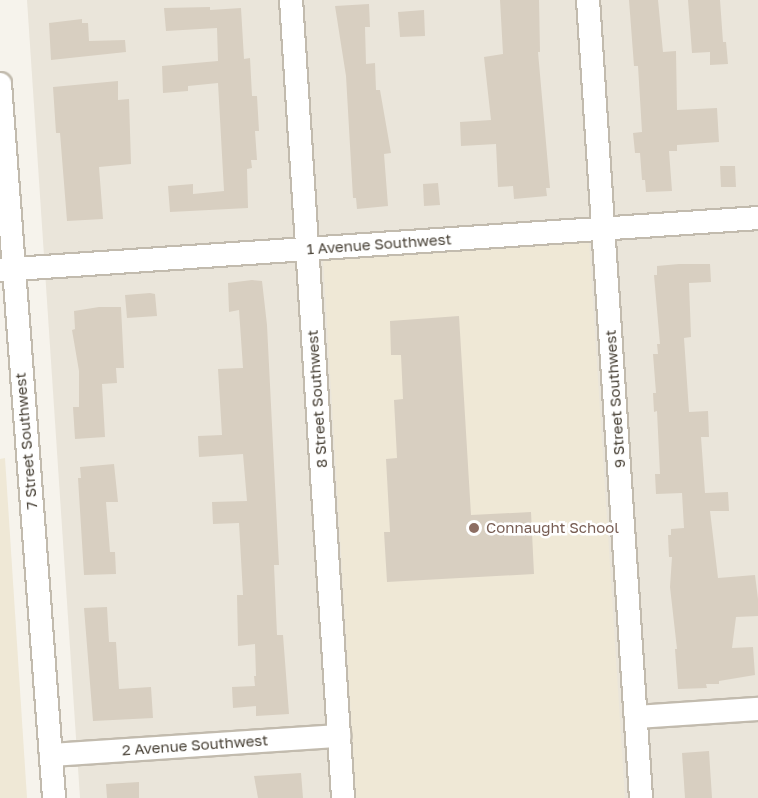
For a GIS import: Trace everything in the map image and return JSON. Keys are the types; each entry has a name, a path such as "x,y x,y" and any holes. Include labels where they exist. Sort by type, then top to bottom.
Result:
{"street":[{"name":"8 Street Southwest","path":"291,0 344,798"},
{"name":"9 Street Southwest","path":"588,0 641,798"},
{"name":"7 Street Southwest","path":"0,84 6,269 54,798"},
{"name":"1 Avenue Southwest","path":"6,269 758,218"},
{"path":"636,717 758,709"},
{"name":"2 Avenue Southwest","path":"51,755 339,736"}],"shaded area":[{"path":"27,0 758,0 758,798 80,798"},
{"name":"Connaught School","path":"589,240 625,798 356,798 323,259"},
{"path":"5,458 27,798 0,798 0,459"}],"building":[{"path":"500,0 539,0 540,52 538,52 550,188 546,188 547,196 514,199 513,186 498,187 496,144 461,146 460,122 491,120 484,57 503,54"},
{"path":"629,0 658,0 663,52 676,51 677,110 717,108 719,142 677,145 677,151 669,151 672,191 646,192 645,180 642,180 640,153 635,153 633,133 642,132 638,66 634,66"},
{"path":"688,0 720,0 723,42 726,42 728,64 710,65 710,52 692,53"},
{"path":"369,4 370,27 365,27 366,64 375,63 376,90 380,90 391,153 384,154 388,206 357,209 356,198 353,198 346,76 335,6"},
{"path":"210,7 210,10 241,8 244,59 250,58 252,96 257,96 259,131 255,131 257,160 251,160 252,168 247,169 248,208 170,212 168,186 193,184 193,194 224,191 218,83 188,86 188,91 163,93 162,66 218,61 217,28 166,31 164,8"},
{"path":"424,10 425,36 400,37 398,12"},
{"path":"82,19 82,23 88,23 89,41 125,40 126,52 51,60 49,23"},
{"path":"118,81 118,100 129,99 131,164 99,167 103,219 67,221 60,133 56,133 53,87"},
{"path":"720,166 735,166 736,187 721,187"},
{"path":"438,183 440,205 424,206 423,184"},
{"path":"710,264 711,282 689,283 691,337 684,338 689,412 708,411 709,437 701,437 705,493 728,492 729,511 710,511 718,578 755,575 758,616 736,617 732,648 753,647 755,675 719,681 719,684 706,684 707,688 678,689 675,649 677,649 670,587 672,557 669,557 668,535 671,535 671,529 684,528 682,493 656,494 655,474 660,474 657,411 654,412 653,393 656,393 653,354 658,354 657,344 660,344 654,275 657,275 657,266"},
{"path":"262,281 267,325 279,565 274,565 277,635 283,635 289,714 256,716 256,706 233,708 232,687 255,686 254,676 256,676 255,644 238,646 237,595 243,595 239,523 213,524 212,502 247,501 243,454 199,457 198,436 222,435 218,369 243,368 239,310 229,312 228,283"},
{"path":"155,294 157,316 127,318 125,295"},
{"path":"99,307 121,307 124,368 116,368 117,383 102,384 105,437 75,439 73,407 79,407 79,371 72,330 75,329 74,311"},
{"path":"459,316 471,515 531,512 534,574 387,582 384,532 390,532 386,459 397,458 394,400 403,399 401,355 391,355 390,321"},
{"path":"114,464 118,502 106,502 110,552 115,552 116,574 84,575 78,478 81,478 80,467"},
{"path":"107,607 109,642 116,642 119,689 151,687 153,718 93,721 84,608"},
{"path":"709,751 712,798 685,798 682,753"},
{"path":"301,773 303,798 258,798 254,776"},
{"path":"139,782 139,798 107,798 106,784"}],"place":[{"name":"Connaught School","path":"474,528"}]}
